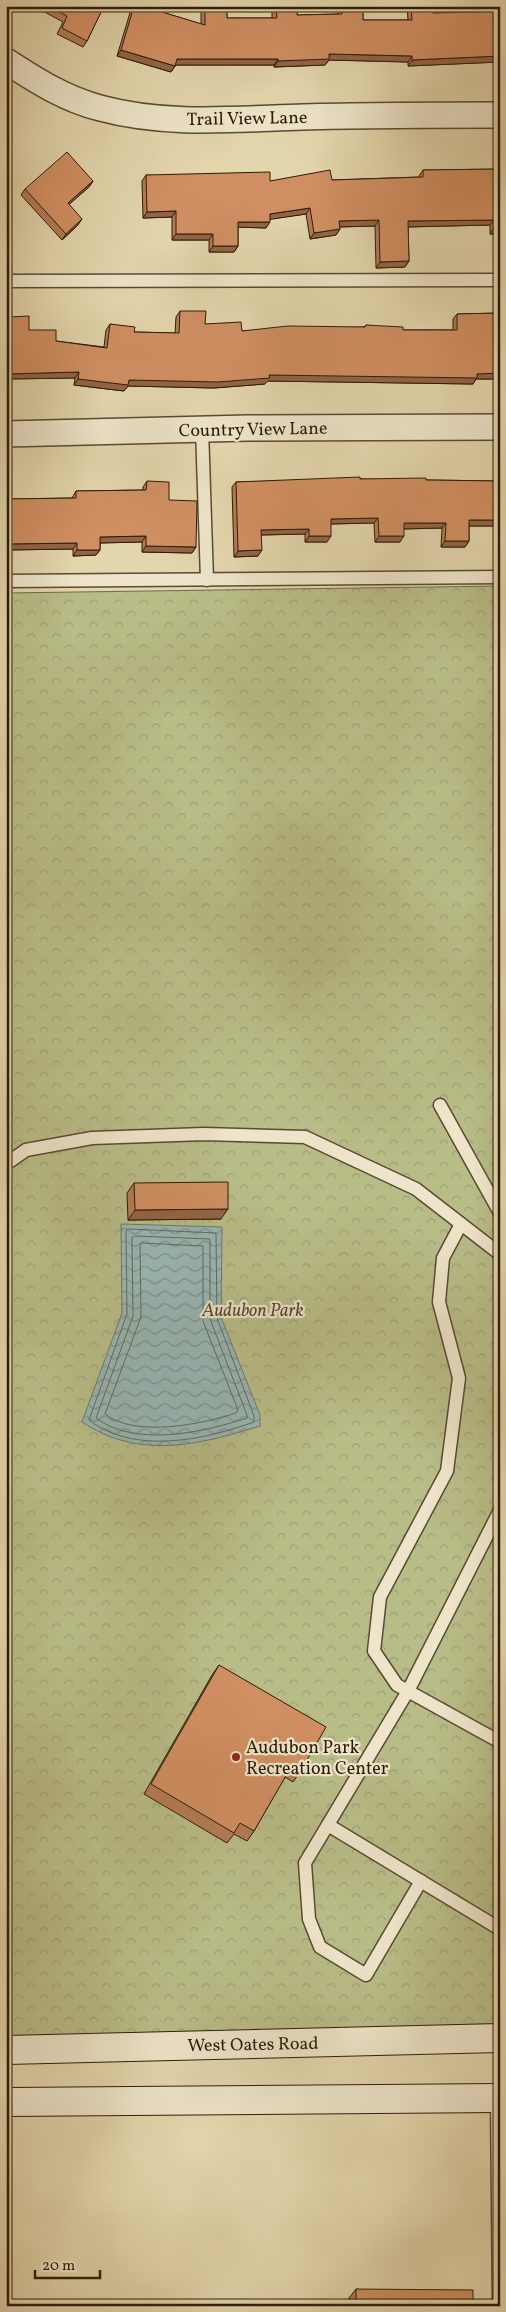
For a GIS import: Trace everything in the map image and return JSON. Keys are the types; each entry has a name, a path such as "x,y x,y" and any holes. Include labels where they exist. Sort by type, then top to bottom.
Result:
{"main road":[{"name":"West Oates Road","path":"6,2050 500,2038"},
{"path":"6,2102 498,2098"}],"street":[{"name":"Trail View Lane","path":"6,61 50,90 100,108 153,118 208,120 377,115 500,115"},
{"name":"Country View Lane","path":"6,434 202,429 500,427"}],"lane":[{"path":"6,281 500,280"},
{"path":"202,429 207,580"},
{"path":"6,581 500,577"},
{"path":"440,1105 500,1213"},
{"path":"6,1164 26,1150 92,1138 204,1134 306,1137 416,1189 500,1254"},
{"path":"461,1224 443,1258 439,1302 459,1378 447,1471 380,1597 374,1651 397,1685 500,1742"},
{"path":"421,1881 366,1975 320,1947 309,1919 305,1863 408,1691 500,1510"},
{"path":"328,1825 500,1929"},
{"path":"498,2098 500,2306"}],"green space":[{"name":"Audubon Park","path":"500,586 500,2026 6,2037 6,593"}],"water":[{"path":"121,1224 222,1227 221,1317 260,1415 260,1426 192,1443 147,1445 125,1441 104,1434 82,1422 122,1313"}],"building":[{"path":"48,6 104,6 87,41 62,28 67,16"},
{"path":"134,6 152,6 152,9 205,25 205,6 227,6 227,18 277,18 276,6 297,6 297,15 342,14 342,6 363,6 363,20 412,20 411,6 433,6 433,13 481,12 481,6 500,6 500,56 412,60 412,56 329,54 329,59 278,61 278,59 177,59 175,66 121,50"},
{"path":"67,152 93,181 68,203 82,219 66,234 25,189"},
{"path":"500,169 500,228 494,228 494,220 408,221 409,261 380,262 379,220 339,221 340,229 314,233 310,208 270,214 270,222 238,222 238,246 213,246 213,234 176,234 176,211 147,212 146,175 270,172 270,181 330,170 332,180 423,177 423,170"},
{"path":"180,311 206,311 205,324 241,322 242,331 288,326 365,327 366,325 403,327 403,330 457,330 457,314 500,313 500,373 477,374 477,378 269,375 270,378 218,382 129,380 128,385 78,379 79,372 6,374 6,332 9,332 9,317 29,316 29,330 56,330 56,341 107,348 110,324 135,327 134,332 179,333"},
{"path":"360,477 360,479 426,478 426,480 500,481 500,520 469,520 469,541 445,541 446,523 404,523 404,536 379,536 378,518 331,519 331,536 309,536 309,529 261,530 262,550 238,551 236,482"},
{"path":"147,481 169,482 169,500 197,501 196,547 146,546 146,536 100,537 100,550 77,550 77,543 6,544 6,499 76,498 76,491 146,490"},
{"path":"228,1182 228,1209 135,1210 134,1183"},
{"name":"Audubon Park Recreation Center","path":"219,1665 326,1727 300,1772 291,1767 254,1831 240,1823 234,1833 151,1784"},
{"path":"356,2289 473,2290 473,2306 356,2306"}],"place":[{"name":"Audubon Park Recreation Center","path":"236,1757"}]}
